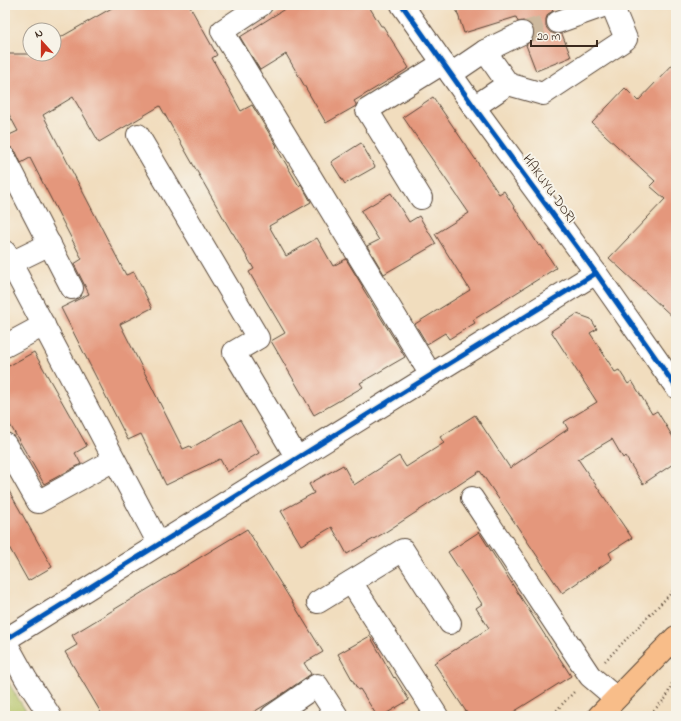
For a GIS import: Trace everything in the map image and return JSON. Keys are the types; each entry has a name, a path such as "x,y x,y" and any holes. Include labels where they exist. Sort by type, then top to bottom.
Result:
{"highway":[{"path":"599,716 676,637"}],"street":[{"path":"261,5 222,31 431,375"},
{"name":"HAKUYU DORI","path":"402,5 474,107 596,273 676,387"},
{"path":"558,22 606,5"},
{"path":"485,51 508,84 543,94 626,39 612,5"},
{"path":"421,198 367,110 522,33"},
{"path":"474,107 508,84"},
{"path":"138,135 258,338 234,352 297,458"},
{"path":"5,158 72,288"},
{"path":"50,244 8,258 159,544"},
{"path":"50,716 26,679 5,641 596,273"},
{"path":"5,346 44,325"},
{"path":"5,444 38,502 114,460"},
{"path":"472,498 590,676 616,698"},
{"path":"318,602 404,550 450,623"},
{"path":"350,582 437,716"},
{"path":"272,716 317,684 337,716"}],"path":[{"path":"551,716 676,588"},
{"path":"648,716 666,698 676,677"}],"green space":[{"path":"5,677 29,716 5,716"}],"building":[{"path":"117,5 189,5 217,55 212,58 241,111 252,105 299,186 301,184 311,202 269,226 286,256 317,238 333,266 346,259 405,357 360,383 363,387 314,415 271,341 285,333 249,272 254,269 160,106 99,142 73,97 43,115 126,275 134,272 152,308 120,324 183,449 190,446 191,448 240,420 259,453 227,472 220,459 166,485 141,434 128,440 61,308 89,294 74,264 82,259 30,158 21,163 16,152 12,148 5,146 5,137 18,131 5,107 5,54 22,54 22,62 62,62 62,36"},
{"path":"291,5 368,5 409,68 354,101 356,106 326,123 286,54 260,70 240,37"},
{"path":"455,5 551,5 553,11 548,14 546,19 546,27 550,32 562,34 571,57 536,71 526,45 532,40 534,34 533,28 529,23 523,21 518,22 516,17 464,33"},
{"path":"676,61 676,320 609,258 665,199 650,186 655,181 592,123 625,88 638,101"},
{"path":"433,97 499,194 504,191 539,246 541,245 556,268 473,320 475,323 449,339 445,333 427,344 415,324 470,290 435,234 469,213 403,117"},
{"path":"361,143 375,167 345,184 331,162"},
{"path":"391,193 409,222 419,216 436,244 384,274 367,246 379,240 361,211"},
{"path":"577,314 591,319 597,329 590,333 615,372 619,370 628,384 632,381 652,414 657,411 676,442 676,462 643,484 625,456 623,458 612,439 578,459 632,538 609,553 612,559 562,593 480,471 384,533 347,554 332,527 301,545 281,511 314,493 309,484 343,465 354,485 399,456 406,467 444,443 440,437 475,415 510,468 568,429 564,422 597,402 551,331"},
{"path":"34,352 87,446 75,453 81,464 44,484 5,416 5,368"},
{"path":"5,484 52,567 28,581 5,540"},
{"path":"247,529 323,652 304,663 311,674 247,716 103,716 65,652 77,645 72,635"},
{"path":"479,532 571,676 507,716 469,716 434,663 489,628 476,608 482,604 448,552"},
{"path":"370,636 394,678 395,677 409,700 382,716 377,716 360,689 358,690 338,654"}],"tunnel":[{"path":"522,33 558,22"}],"cycle path":[{"path":"402,5 474,107 596,273 676,387"},
{"path":"5,640 596,273"}]}
